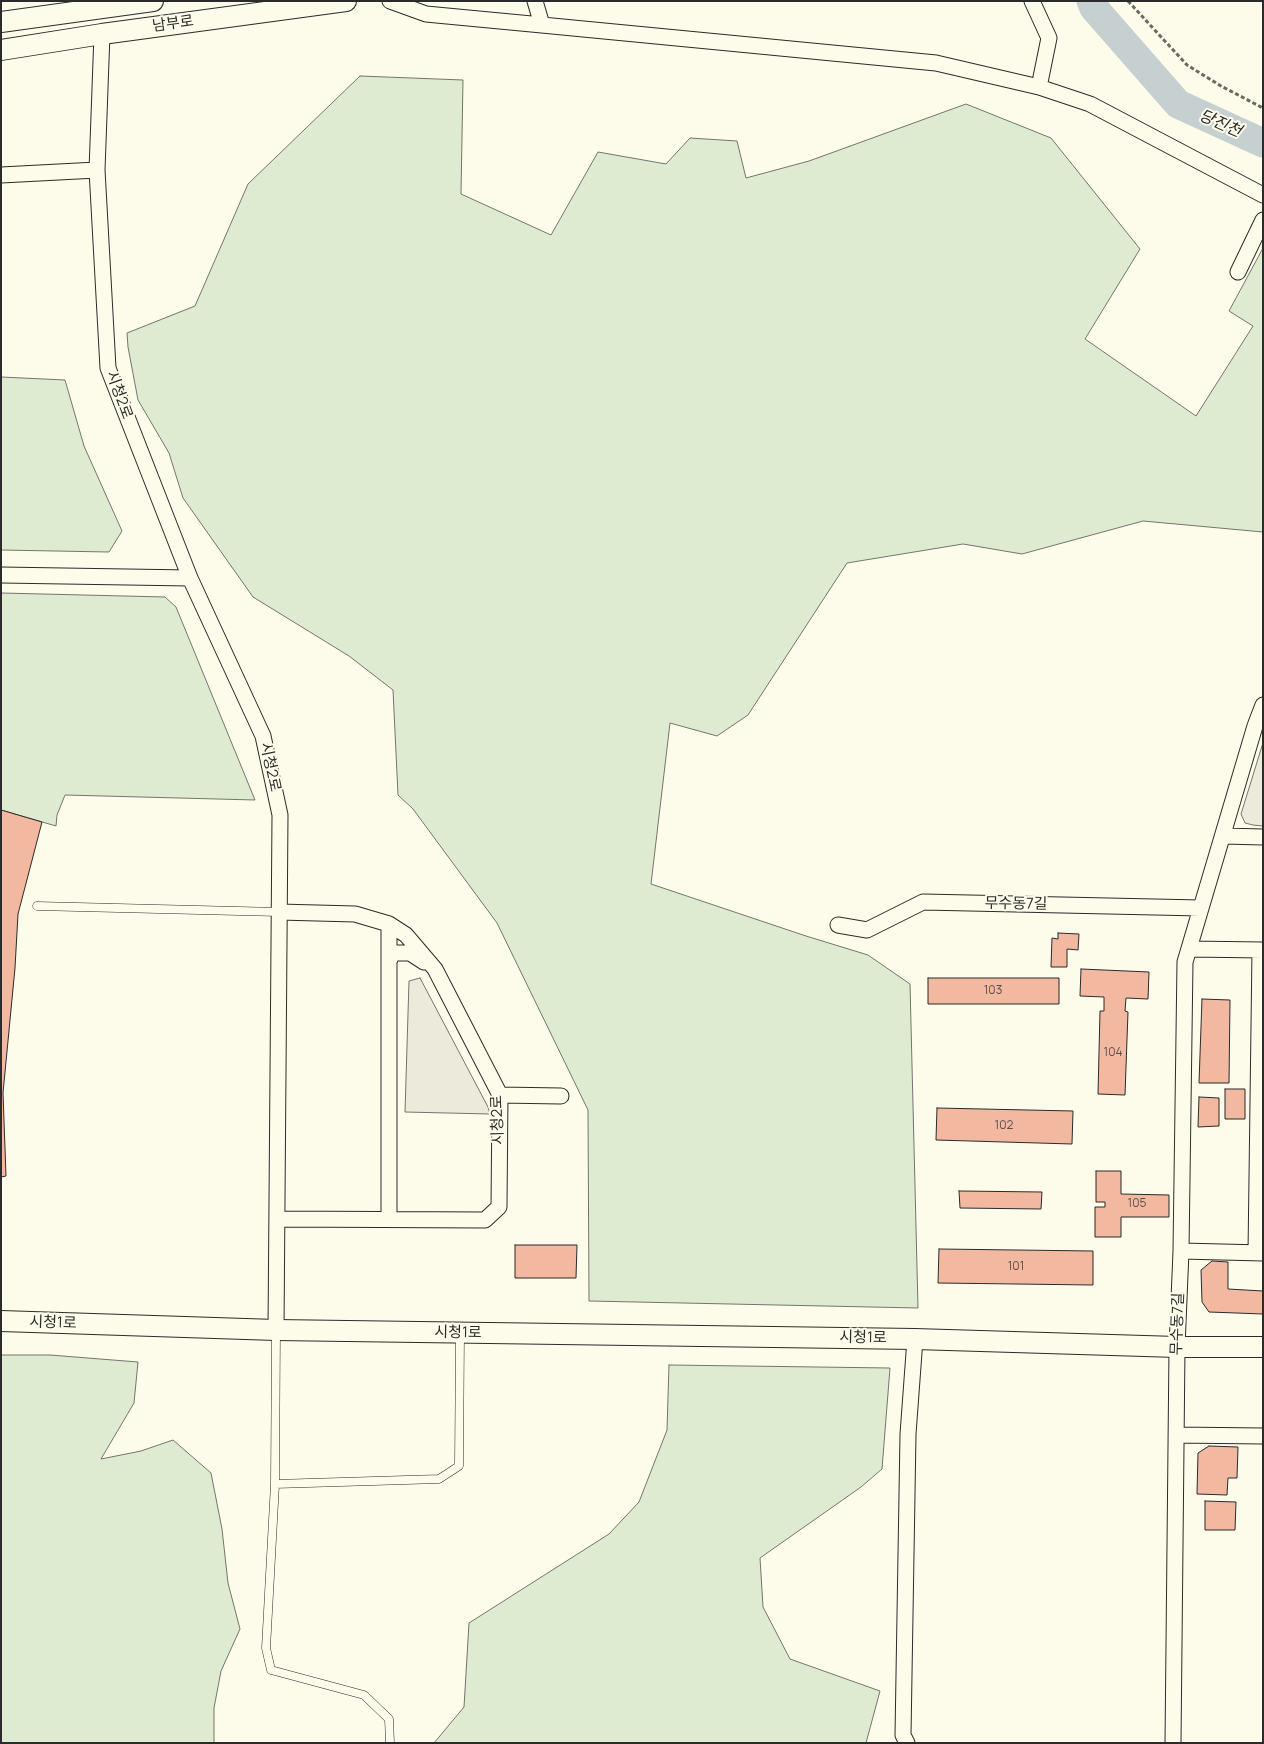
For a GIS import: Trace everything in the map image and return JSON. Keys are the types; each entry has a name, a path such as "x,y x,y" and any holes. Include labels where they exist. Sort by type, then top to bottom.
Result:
{"street":[{"name":"남부로","path":"1,22 103,4 153,1"},
{"name":"남부로","path":"1,50 102,34 346,1"},
{"path":"390,1 426,14 936,63 1039,87 1090,104 1263,195"},
{"path":"535,1 542,25"},
{"path":"1032,1 1049,38 1039,87"},
{"path":"102,34 103,4"},
{"name":"시청2로","path":"102,34 98,170 108,368 190,578 263,736 280,815 276,1330"},
{"path":"1,174 98,170"},
{"path":"1238,272 1263,220"},
{"path":"1,575 190,578"},
{"name":"무수동7길","path":"1173,1743 1177,1347 1185,962 1259,726 1263,705"},
{"path":"1223,836 1263,837"},
{"name":"무수동7길","path":"838,925 867,930 923,902 1201,908"},
{"name":"시청2로","path":"278,1219 484,1220 499,1207 500,1095 435,969 406,935 389,924 355,914 279,912"},
{"path":"388,1219 389,924"},
{"path":"1180,1251 1259,1253 1262,950 1190,949"},
{"path":"389,961 393,953 410,954 435,969"},
{"path":"500,1095 561,1096"},
{"name":"시청1로","path":"1,1321 276,1330 915,1339 1177,1347 1263,1347"},
{"path":"905,1739 908,1434 915,1339"},
{"path":"1176,1435 1263,1436"}],"lane":[{"path":"37,906 279,912"},
{"path":"276,1330 275,1484 266,1648 271,1670 364,1696 389,1719 390,1743"},
{"path":"275,1484 439,1479 458,1466 460,1333"}],"path":[{"path":"1128,1 1187,65 1263,108"}],"green space":[{"path":"360,76 463,80 461,194 551,235 598,152 666,164 690,138 737,141 746,178 809,161 966,104 1051,138 1140,249 1085,339 1196,416 1253,326 1229,311 1263,248 1263,532 1143,521 1022,554 963,544 847,563 748,715 717,736 670,723 651,884 868,955 910,984 918,1308 589,1301 588,1110 497,923 413,809 398,795 393,690 349,656 253,597 183,498 169,453 138,400 127,333 195,306 248,184"},
{"path":"1,377 65,380 84,446 122,531 109,552 1,550"},
{"path":"1,593 165,597 176,607 255,800 65,795 57,815 56,826 1,810"},
{"path":"1,1355 50,1355 138,1362 134,1403 101,1459 141,1451 173,1440 211,1473 222,1529 228,1583 240,1629 221,1671 214,1708 214,1743 1,1743"},
{"path":"669,1365 890,1368 882,1469 861,1487 760,1558 763,1607 790,1659 880,1691 866,1743 434,1743 464,1707 469,1623 609,1534 639,1502 667,1430"}],"shaded area":[{"path":"1262,746 1263,826 1245,823 1241,814"},
{"path":"420,978 490,1114 405,1112 409,981"}],"building":[{"path":"1,810 42,822 18,914 15,968 3,1093 6,1176 1,1177"},
{"path":"1058,933 1079,934 1078,950 1067,949 1067,967 1051,967 1052,938 1058,939"},
{"path":"1081,969 1149,972 1148,999 1126,998 1125,1011 1128,1012 1125,1095 1098,1094 1100,1011 1104,1011 1104,997 1080,996"},
{"path":"928,978 1059,978 1059,1004 928,1004"},
{"path":"1202,999 1230,1000 1229,1083 1199,1083"},
{"path":"1225,1089 1245,1089 1245,1119 1225,1119"},
{"path":"1199,1097 1219,1098 1219,1126 1198,1127"},
{"path":"937,1108 1073,1111 1072,1144 936,1140"},
{"path":"1096,1171 1121,1171 1121,1194 1169,1195 1169,1217 1121,1217 1121,1237 1095,1237 1095,1207 1105,1207 1105,1202 1096,1202"},
{"path":"959,1191 1042,1192 1041,1209 960,1208"},
{"path":"515,1245 577,1245 576,1278 515,1278"},
{"path":"939,1249 1093,1251 1093,1285 938,1283"},
{"path":"1212,1261 1228,1262 1228,1289 1263,1291 1263,1314 1209,1312 1202,1302 1201,1270"},
{"path":"1209,1446 1238,1447 1237,1478 1228,1478 1227,1495 1197,1494 1198,1453"},
{"path":"1205,1501 1236,1502 1235,1530 1205,1530"}],"waterway":[{"name":"당진천","path":"1091,1 1094,8 1178,104 1263,143"}]}
